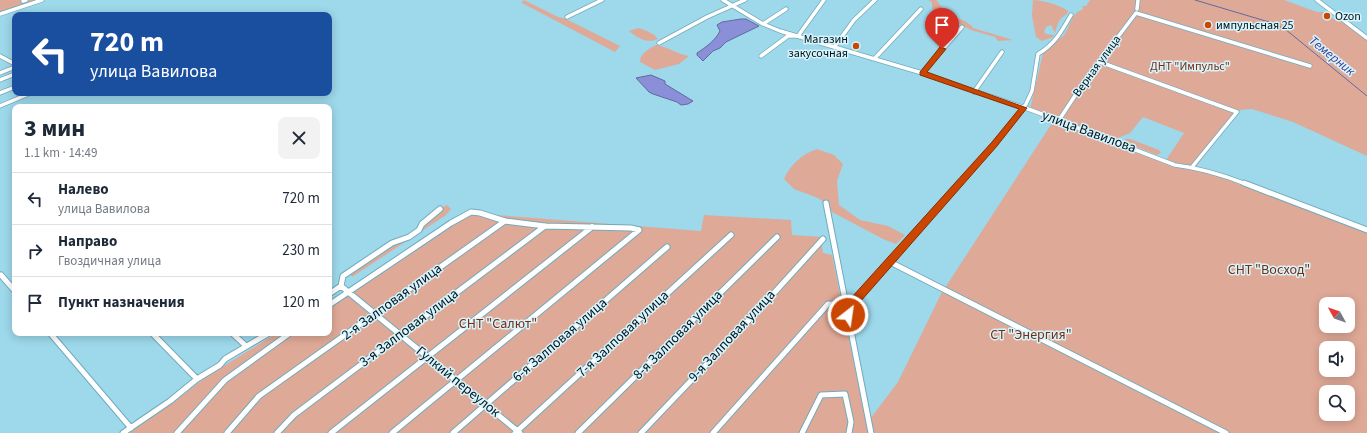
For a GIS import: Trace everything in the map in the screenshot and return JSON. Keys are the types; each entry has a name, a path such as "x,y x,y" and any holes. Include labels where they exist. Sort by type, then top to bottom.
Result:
{"street":[{"path":"0,14 42,0"},
{"path":"567,17 602,0"},
{"name":"улица Вавилова","path":"723,0 763,24 922,73 1059,120 1175,164 1226,176 1367,230"},
{"path":"659,43 707,17 745,0"},
{"path":"761,56 788,36 798,36 824,0"},
{"path":"835,46 854,20 873,0"},
{"name":"Верная улица","path":"1059,120 1086,79 1100,62 1136,11 1138,0"},
{"path":"1317,0 1367,38"},
{"path":"763,24 786,9"},
{"path":"875,58 921,9"},
{"path":"1136,11 1310,66"},
{"path":"848,315 856,300 994,144 1023,108 1030,98 1032,91 1038,54 1049,48 1052,42 1060,34 1071,15"},
{"path":"922,73 962,27"},
{"path":"974,92 1002,52"},
{"path":"0,56 12,64"},
{"path":"1100,62 1237,112 1192,167"},
{"path":"0,73 12,67"},
{"path":"0,80 12,75"},
{"path":"0,93 12,88"},
{"path":"0,106 24,96"},
{"path":"826,203 871,433"},
{"path":"332,292 341,286 343,276 392,243 409,237 419,230 422,224 440,209"},
{"path":"332,303 451,223 471,212 505,220 545,226 631,228 639,230 392,433"},
{"name":"2-я Залповая улица","path":"227,433 259,396 505,220"},
{"name":"3-я Залповая улица","path":"277,433 294,415 545,226"},
{"path":"331,433 592,228"},
{"name":"7-я Залповая улица","path":"517,432 731,235"},
{"name":"8-я Залповая улица","path":"578,433 777,237"},
{"name":"9-я Залповая улица","path":"640,433 823,239"},
{"name":"6-я Залповая улица","path":"453,433 667,247"},
{"path":"890,262 1226,433"},
{"path":"1,275 12,288"},
{"name":"Гулкий переулок","path":"341,286 517,432"},
{"path":"713,433 828,304 846,305"},
{"path":"53,336 131,428"},
{"path":"155,336 197,379"},
{"path":"235,336 246,346"},
{"path":"123,433 170,401 197,379 220,365 225,359 264,336"},
{"path":"177,433 225,380 286,336"},
{"path":"802,433 821,395 845,394 851,422 848,433"}],"green space":[{"path":"0,0 36,0 0,12"},
{"path":"524,0 620,46 615,52 522,3"},
{"path":"928,0 936,0 943,9 952,16 965,21 973,28 1013,40 998,41 995,37 971,30 932,9 932,2"},
{"path":"1033,0 1051,3 1068,11 1059,22 1055,33 1051,25 1046,27 1044,32 1046,34 1054,35 1053,37 1042,41 1036,37 1032,16"},
{"name":"ДНТ \"Импульс\"","path":"1090,0 1284,0 1317,12 1323,12 1333,19 1340,20 1367,40 1367,156 1293,122 1252,109 1240,110 1195,168 1184,167 1166,160 1184,133 1143,117 1130,133 1113,140 1030,109 1043,53 1048,50 1056,40 1063,36 1075,14 1082,10 1082,6 1086,6"},
{"path":"638,28 652,33 658,39 646,41 629,31"},
{"path":"656,45 689,56 679,64 655,70 640,62 640,59 643,54"},
{"path":"1054,120 1185,169 1214,173 1367,230 1367,433 873,433 870,419 898,382 941,294"},
{"path":"1125,139 1130,139 1159,150 1161,153 1157,155 1127,143 1124,141"},
{"path":"817,149 834,155 843,164 837,181 839,205 860,220 888,226 905,235 896,244 883,239 832,212 826,203 818,198 794,189 784,179 797,161 806,154"},
{"path":"447,205 451,209 446,215 352,277 350,273 439,214 440,209"},
{"name":"СНТ \"Салют\"","path":"471,213 701,231 704,215 791,220 792,235 821,237 823,253 832,255 868,433 125,433 175,401 206,377 272,336 332,336 332,299"}],"water":[{"path":"746,19 759,26 726,42 720,48 713,51 703,61 697,55 697,53 710,44 718,35 720,31 717,25 722,22"},
{"path":"651,75 665,81 665,84 693,101 688,104 681,105 677,102 649,92 636,78"}],"waterway":[{"name":"Темерник","path":"1195,0 1269,22 1285,29 1367,96"}],"place":[{"name":"Ozon","path":"1327,16"},
{"name":"импульсная 25","path":"1208,25"},
{"name":"Магазин закусочная","path":"856,46"}],"route":[{"path":"848,315 856,300 994,144 1023,108 922,73 942,49"}],"park label":[{"name":"СНТ \"Восход\"","path":"1269,270"},
{"name":"СТ \"Энергия\"","path":"1031,335"}]}
